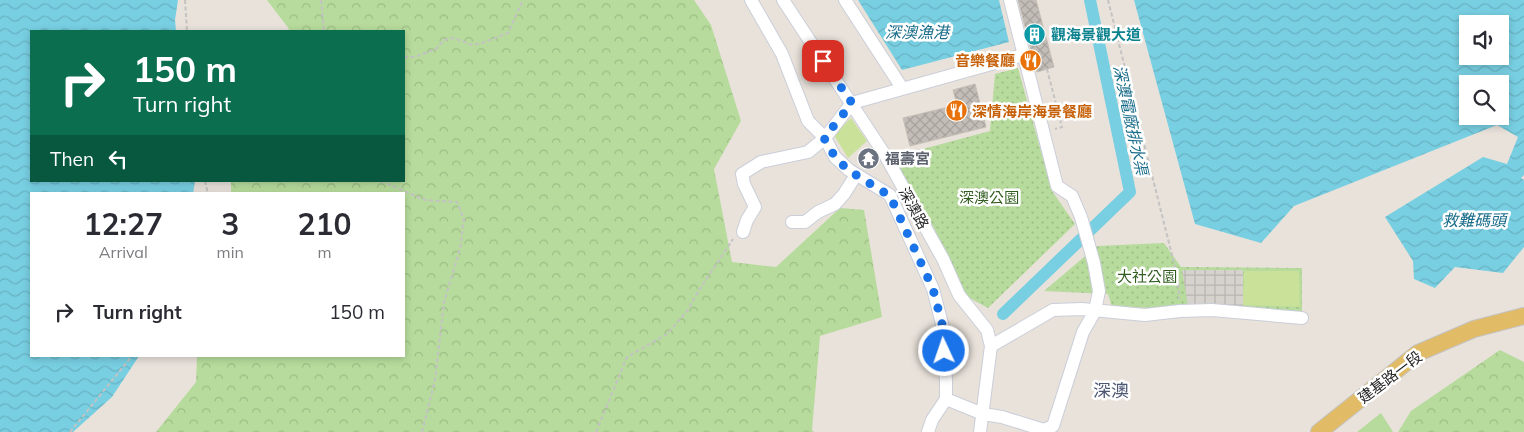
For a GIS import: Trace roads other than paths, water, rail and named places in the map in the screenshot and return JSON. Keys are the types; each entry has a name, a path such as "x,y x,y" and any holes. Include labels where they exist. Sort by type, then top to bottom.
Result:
{"main road":[{"name":"建基路一段","path":"1319,432 1418,353 1474,329 1524,316"}],"street":[{"path":"751,0 782,54 808,121 824,138 835,157 848,170 890,196 933,289 942,324 946,399 932,420 928,432"},
{"name":"深澳路","path":"783,0 885,155 943,259 959,295 987,330 991,346 980,432"},
{"path":"846,0 902,88"},
{"path":"946,399 983,414 1002,417 1044,430 1053,426 1084,332 1095,311 1100,291 1081,217 1072,196 1057,186 1010,0"},
{"path":"743,232 747,220 755,207 744,184 742,174 761,162 808,152 824,138 852,103 1024,55"},
{"path":"792,222 805,222 818,212 835,204 856,175"},
{"path":"991,346 1053,310 1082,309 1145,315 1212,310 1302,318"}],"water":[{"path":"0,0 178,0 175,20 176,30 30,30 30,182 195,182 193,192 30,192 30,357 138,357 112,397 73,432 0,432"},
{"name":"深澳漁港","path":"858,0 999,0 1009,42 902,70"},
{"name":"救難碼頭","path":"1134,0 1524,0 1524,175 1521,178 1524,180 1524,247 1503,273 1455,267 1435,288 1414,279 1413,261 1385,217 1483,157 1507,164 1518,137 1497,125 1294,206 1261,243 1195,224"}],"waterway":[{"name":"深澳電廠排水渠","path":"1003,314 1130,192 1090,0"}],"place":[{"name":"觀海景觀大道","path":"1035,34"},
{"name":"音樂餐廳","path":"1031,60"},
{"name":"深情海岸海景餐廳","path":"956,111"},
{"name":"福壽宮","path":"869,158"}],"district":[{"name":"深澳","path":"1111,390"}],"park label":[{"name":"深澳公園","path":"989,197"},
{"name":"大社公園","path":"1147,276"}]}
